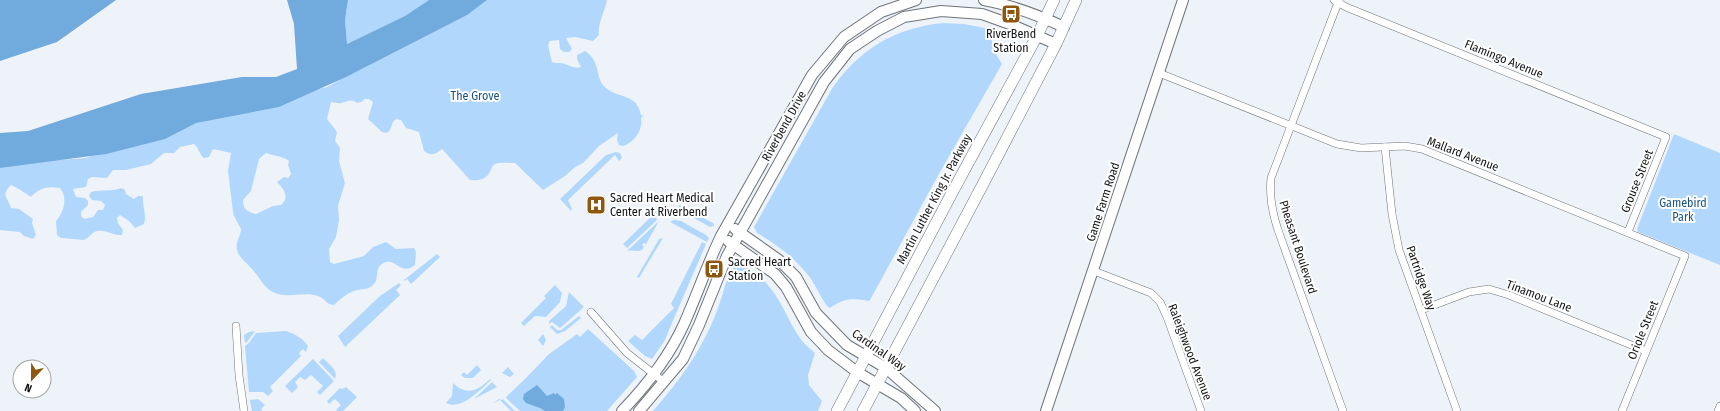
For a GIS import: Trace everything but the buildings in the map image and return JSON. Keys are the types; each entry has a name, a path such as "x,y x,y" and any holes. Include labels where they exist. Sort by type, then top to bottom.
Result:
{"main road":[{"name":"Martin Luther King Jr. Parkway","path":"837,411 953,190 1037,36 1054,0"},
{"path":"863,411 1056,44 1076,0"}],"street":[{"name":"Riverbend Drive","path":"622,411 647,385 668,356 684,324 721,236 812,75 844,37 881,12 916,0"},
{"path":"984,0 1002,3 1064,27"},
{"name":"Game Farm Road","path":"1046,411 1094,271 1183,0"},
{"name":"Pheasant Boulevard","path":"1337,1 1271,178 1269,192 1272,212 1343,411"},
{"name":"Flamingo Avenue","path":"1337,1 1346,7 1666,137"},
{"name":"Riverbend Drive","path":"639,411 683,359 699,325 727,255 824,82 850,49 866,38 904,17 941,11 982,14 1056,44"},
{"name":"Mallard Avenue","path":"1159,73 1338,144 1361,148 1405,146 1422,149 1685,256"},
{"name":"Grouse Street","path":"1628,232 1666,137"},
{"name":"Partridge Way","path":"1385,147 1392,214 1399,250 1457,411"},
{"name":"Cardinal Way","path":"728,224 779,260 796,277 816,312 847,344 886,368 935,411"},
{"path":"721,236 775,274 786,287 811,332 828,350 857,372 901,398 915,411"},
{"name":"Oriole Street","path":"1622,411 1685,256"},
{"name":"Raleighwood Avenue","path":"1094,271 1151,293 1160,302 1201,411"},
{"name":"Tinamou Lane","path":"1420,310 1469,292 1489,289 1509,295 1646,351"},
{"path":"591,312 627,353 664,382"},
{"path":"236,326 239,375 244,411"},
{"path":"1718,411 1720,406"}],"green space":[{"path":"348,0 429,0 406,16 347,44 345,20"},
{"name":"The Grove","path":"481,0 607,0 600,22 599,35 593,41 575,37 566,38 572,49 569,52 564,52 560,49 559,40 550,41 548,45 552,62 564,63 579,68 581,67 577,59 577,55 585,51 594,60 602,84 616,94 627,97 636,103 641,115 643,116 641,118 641,127 631,142 623,146 619,145 617,140 618,133 599,146 583,163 543,190 515,163 495,164 486,177 477,180 470,180 442,149 433,154 429,154 424,151 419,132 406,128 401,120 396,119 387,133 382,132 368,119 373,102 369,99 365,99 357,103 351,101 340,103 331,102 327,119 337,132 335,141 340,148 339,161 345,183 338,206 339,220 336,237 329,249 330,262 334,264 364,256 373,247 386,242 396,249 414,248 416,252 415,265 406,269 393,263 386,262 379,266 377,279 372,286 351,292 334,305 329,304 320,297 314,295 278,294 265,286 241,258 237,250 241,229 233,212 228,171 231,153 213,149 209,157 204,158 194,144 180,147 174,153 164,153 151,164 126,170 113,170 107,178 92,177 88,179 86,187 73,189 76,197 85,198 88,201 88,205 81,212 81,216 84,219 93,217 98,210 103,210 105,205 101,201 92,200 89,196 91,192 121,188 125,190 126,194 134,199 138,196 143,196 145,217 144,224 135,228 129,221 120,215 117,218 118,223 123,230 122,235 101,231 95,232 84,240 61,238 57,235 56,221 64,205 64,196 60,188 44,188 31,197 11,185 5,194 11,208 19,209 33,219 32,223 36,235 33,239 24,236 20,232 0,230 0,167 45,161 86,158 185,121 327,87","holes":["266,153 289,161 288,165 291,174 288,178 284,177 277,182 285,193 286,196 284,202 281,205 273,206 256,214 246,210 243,200 251,191 259,159"]},
{"path":"943,23 964,24 985,28 989,32 996,54 1002,64 940,172 870,300 848,300 840,302 830,308 827,306 811,279 800,265 780,248 757,233 754,227 833,87 855,61 880,42 894,35"},
{"name":"Gamebird Park","path":"1674,134 1720,153 1720,265 1638,232 1637,229"},
{"path":"616,152 620,153 622,158 619,161 615,155 568,200 572,209 571,211 560,199 606,155"},
{"path":"679,205 713,223 714,226 710,227 678,209"},
{"path":"658,210 661,212 656,218 657,220 627,248 623,244"},
{"path":"674,220 681,221 706,235 709,238 707,242 670,222"},
{"path":"659,221 646,244 644,243 642,245 644,247 643,249 639,251 627,251"},
{"path":"663,238 639,278 637,277 659,239"},
{"path":"702,242 706,244 665,340 652,359 645,356 628,341 635,335 642,340 674,308 671,304"},
{"path":"437,254 440,257 411,284 407,279 405,281 404,280"},
{"path":"737,264 743,265 760,277 774,292 800,338 815,353 808,375 809,385 822,401 818,411 653,411 673,387 707,334 721,300 728,277"},
{"path":"399,283 401,285 396,290 400,295 345,347 338,336 380,296"},
{"path":"555,285 562,293 560,302 546,317 535,316 524,326 521,323 546,298 544,296"},
{"path":"569,292 584,307 560,328 552,322 549,324 549,321 566,306"},
{"path":"579,316 581,318 565,331 557,334 550,327 552,325 557,330 561,330"},
{"path":"588,329 634,371 637,377 607,411 520,411 507,399 506,397 549,354 577,334 580,337"},
{"path":"255,331 247,342 245,343 244,335"},
{"path":"286,331 296,335 304,341 308,346 306,352 303,349 299,353 301,356 270,387 273,391 268,396 263,392 249,392 245,346 256,333"},
{"path":"543,334 546,340 543,346 538,340"},
{"path":"323,358 335,370 335,379 319,362"},
{"path":"313,359 334,381 320,395 317,392 323,386 311,375 305,380 300,377 295,382 298,387 292,393 285,386"},
{"path":"477,365 481,370 473,378 465,378 461,375 464,372 467,375"},
{"path":"508,367 514,374 510,377 502,373"},
{"path":"490,379 491,380 481,389 464,402 452,405 446,403 452,396 453,383 463,390 468,391 477,389"},
{"path":"492,382 497,387 474,399 475,398"},
{"path":"346,387 357,397 343,411 337,411 336,410 341,405 335,399 329,404 327,401 340,388 342,389"},
{"path":"258,399 265,405 261,409 262,411 252,411 250,400"},
{"path":"499,399 503,399 515,411 511,411 500,400 493,403"}],"shaded area":[{"path":"0,0 116,0 57,42 0,61"},
{"path":"287,0 348,0 345,20 347,44 405,16 429,0 487,0 467,15 346,77 279,107 196,123 165,139 106,154 0,168 0,133 28,131 141,94 242,77 276,77 297,69 294,24"},
{"path":"537,385 547,396 554,393 555,395 557,393 564,399 565,407 563,411 545,411 526,403 523,399 524,394"}],"place":[{"name":"RiverBend Station","path":"1011,14"},
{"name":"Sacred Heart Medical Center at Riverbend","path":"596,205"},
{"name":"Sacred Heart Station","path":"714,269"}]}
